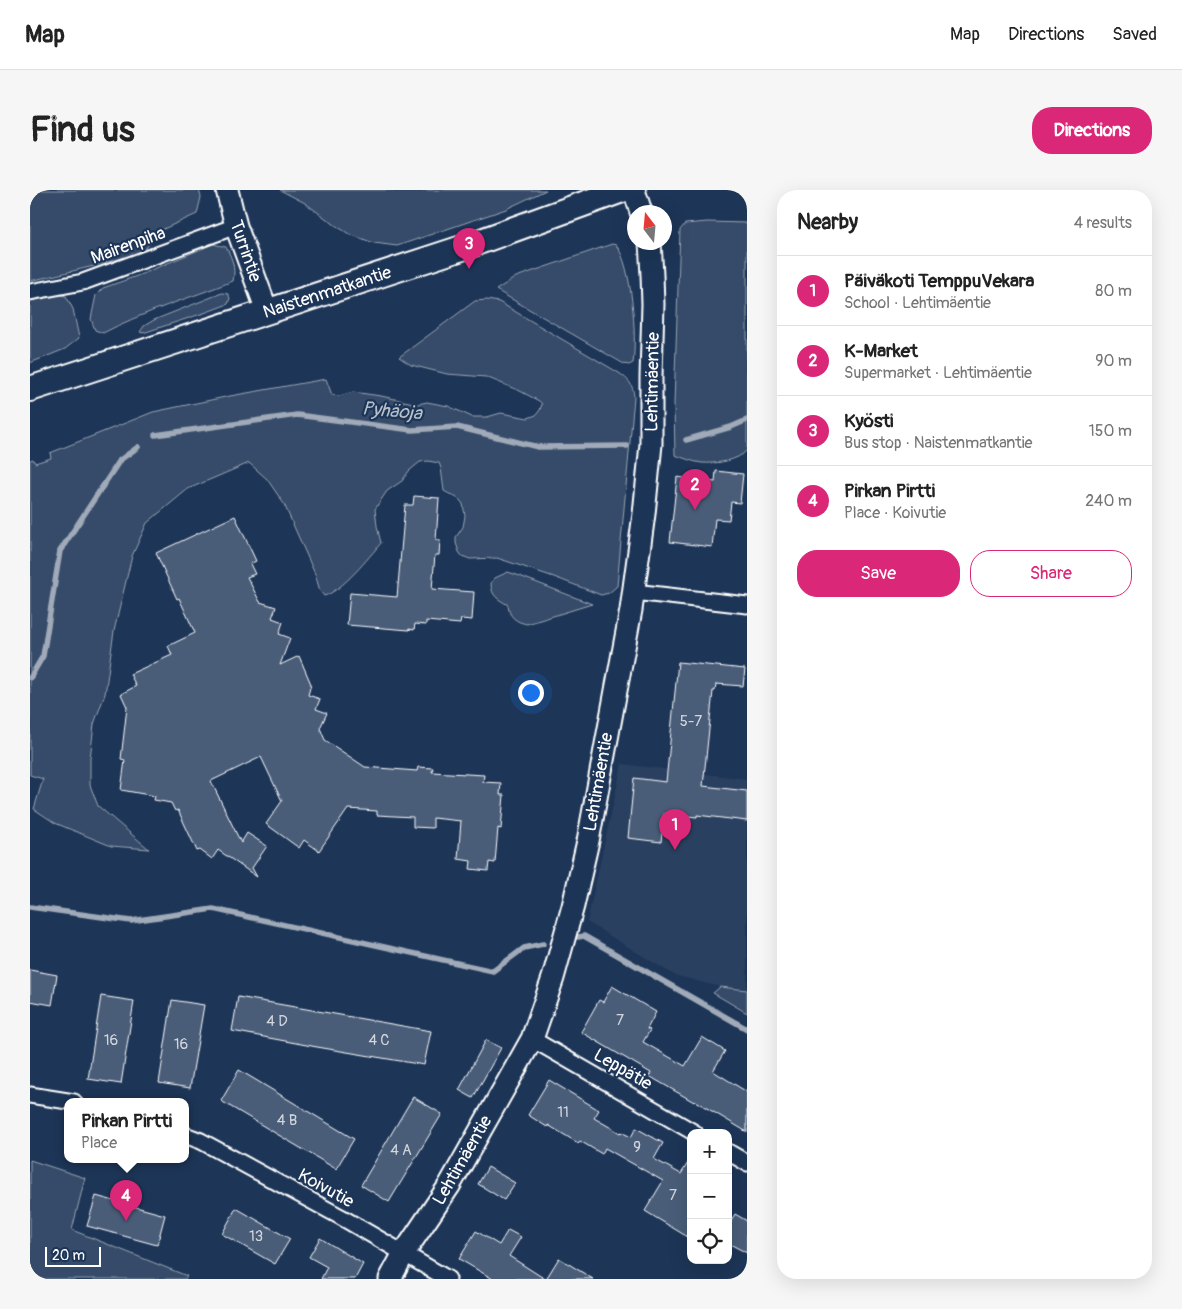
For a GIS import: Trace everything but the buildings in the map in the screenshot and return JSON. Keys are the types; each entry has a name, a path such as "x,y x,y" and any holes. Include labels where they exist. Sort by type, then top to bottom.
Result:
{"main road":[{"name":"Naistenmatkantie","path":"30,389 462,248 622,190"}],"street":[{"name":"Turrintie","path":"227,190 236,226 267,311"},
{"path":"634,190 639,205"},
{"name":"Mairenpiha","path":"30,292 83,282 236,226"},
{"name":"Lehtimäentie","path":"390,1279 404,1254 449,1186 532,1038 553,978 576,894 588,841 628,626 644,514 651,444 653,304 650,250"},
{"path":"634,592 747,605"},
{"name":"Leppätie","path":"532,1038 688,1129"},
{"path":"30,1095 64,1100"},
{"name":"Koivutie","path":"189,1136 201,1141 341,1217 448,1279"},
{"path":"732,1154 747,1163"}],"shaded area":[{"path":"30,190 199,190 201,197 197,214 159,231 143,252 30,281"},
{"path":"280,190 546,190 506,209 397,246 374,243 349,234 305,203"},
{"path":"707,222 747,223 747,450 732,459 702,463 675,455 674,404 680,230 685,224"},
{"path":"213,244 226,247 233,263 233,281 151,311 103,333 95,330 91,319 96,295 103,288"},
{"path":"612,244 616,245 626,268 632,302 634,351 633,363 629,365 624,364 496,290 516,277"},
{"path":"222,293 228,294 230,298 228,304 143,333 140,332 144,326 154,320"},
{"path":"56,294 66,296 73,309 79,338 65,349 30,363 30,301"},
{"path":"475,301 499,302 619,373 628,380 633,389 634,397 617,586 609,593 601,595 497,558 470,559 462,556 456,543 456,537 463,527 465,516 463,504 459,499 444,491 439,463 428,461 420,462 409,471 402,481 387,491 375,509 381,543 347,581 324,596 320,591 315,574 284,504 267,479 249,463 188,489 147,523 132,556 114,631 105,694 94,724 90,759 90,785 98,806 149,849 111,846 55,823 34,809 43,779 30,775 30,460 33,459 35,463 51,458 50,453 153,412 326,379 332,395 339,396 353,392 418,404 427,402 448,406 472,417 487,417 501,413 528,418 536,415 542,404 520,391 486,377 447,374 411,365 399,357"},
{"path":"508,572 592,604 527,624 520,622 512,616 508,605 496,597 491,587 491,583 495,578"},
{"path":"622,764 747,779 747,990 720,987 674,975 587,922"},
{"path":"720,987 747,990 747,1013 713,993"},
{"path":"30,1160 85,1178 72,1230 187,1276 185,1279 30,1279"}],"waterway":[{"name":"Pyhäoja","path":"155,435 297,415 412,430 457,427 538,447 627,446"},
{"name":"Pyhäoja","path":"686,440 731,427 747,420"},
{"name":"Pyhäoja","path":"30,678 43,656 60,551 120,460 138,447"},
{"path":"30,907 131,921 213,909 493,971 524,948 543,944"},
{"path":"578,937 584,936 747,1029"}],"place":[{"name":"Kyösti","path":"469,269"},
{"name":"K-Market","path":"695,510"},
{"name":"Päiväkoti TemppuVekara","path":"675,850"},
{"name":"Pirkan Pirtti","path":"126,1221"}]}
